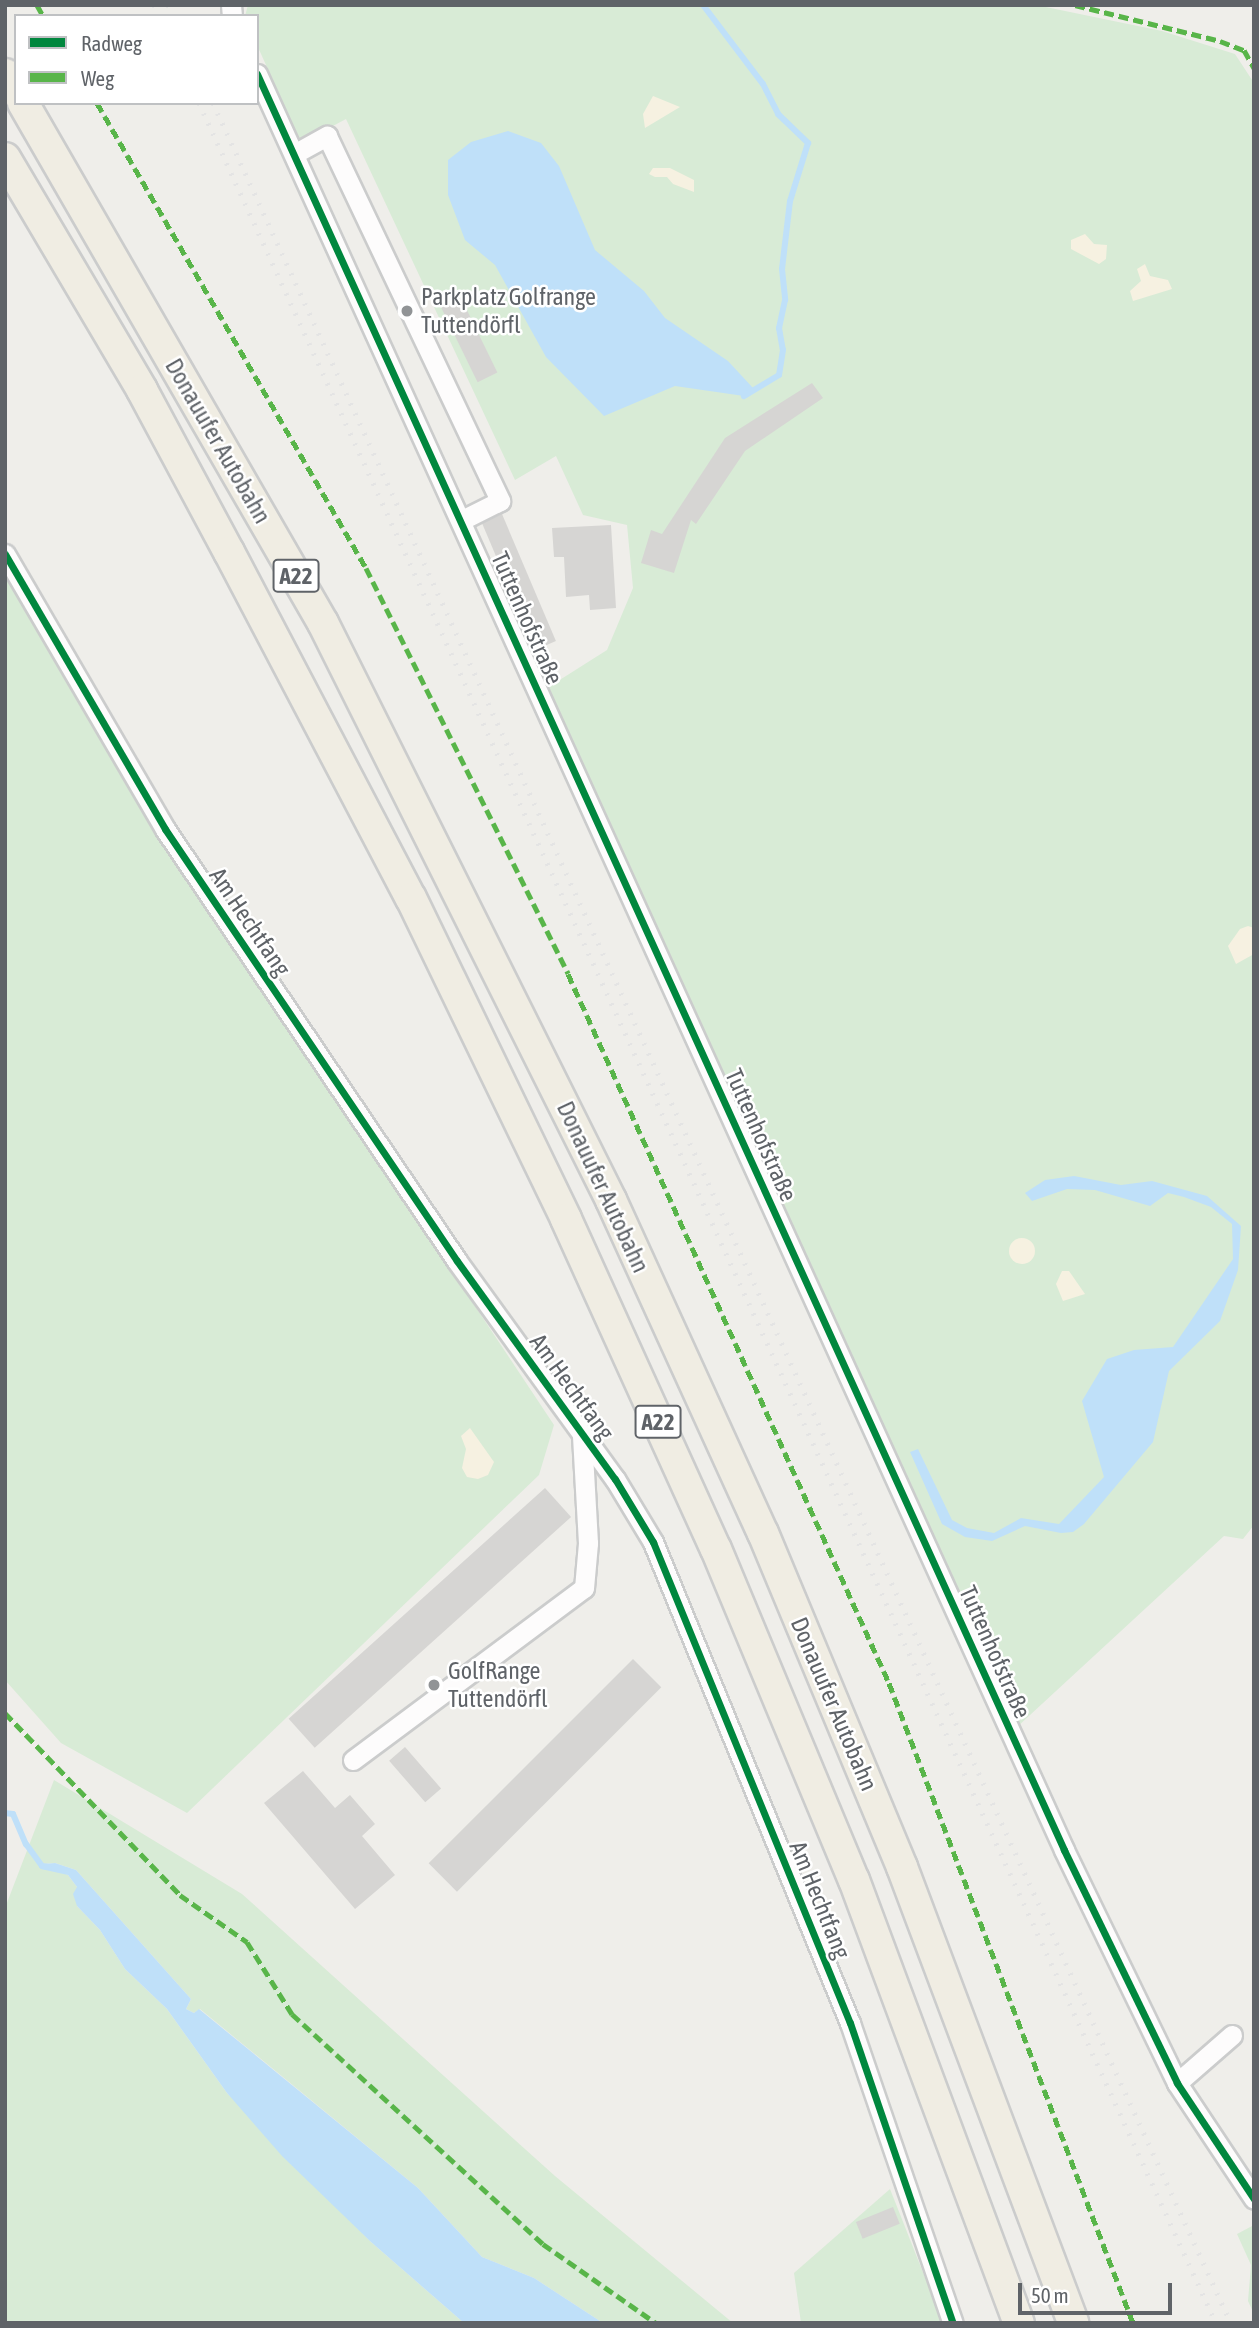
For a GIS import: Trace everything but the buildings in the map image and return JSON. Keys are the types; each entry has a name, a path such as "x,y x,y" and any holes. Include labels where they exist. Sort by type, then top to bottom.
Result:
{"highway":[{"name":"Donauufer Autobahn","path":"24,105 323,623 611,1200 763,1533 902,1867 1073,2323"},
{"name":"Donauufer Autobahn","path":"5,158 142,390 236,564 411,898 566,1219 716,1549 854,1880 1019,2323"}],"street":[{"name":"Tuttenhofstraße","path":"259,78 462,520 1063,1850 1177,2083 1254,2199"},
{"path":"294,154 327,136 500,501 462,520"},
{"name":"Am Hechtfang","path":"5,554 165,829 457,1261 582,1434 653,1542 850,2023 953,2323"},
{"path":"353,1760 584,1588 588,1543 582,1434"},
{"path":"1177,2083 1232,2035"}],"green space":[{"path":"248,5 1036,5 1162,31 1235,54 1254,83 1254,1525 1243,1539 1224,1536 1017,1727 547,688 607,650 633,588 627,525 583,515 556,456 515,480 346,119 301,143 259,49 259,14 246,14"},
{"path":"5,573 153,822 554,1425 539,1475 187,1813 61,1743 5,1680"},
{"path":"54,1780 242,1894 555,2176 733,2323 603,2323 534,2278 482,2257 418,2188 200,2009 194,2013 186,2009 191,1999 76,1870 55,1863 44,1864 68,1875 77,1887 77,1906 100,1930 125,1969 167,2009 227,2093 371,2242 464,2323 6,2323 5,1908"},
{"path":"890,2189 943,2323 801,2323 794,2273"},
{"path":"1254,2225 1254,2314 1248,2301 1251,2265 1237,2234"}],"sand":[{"path":"653,96 680,107 645,128 643,114"},
{"path":"653,168 670,168 694,180 694,192 673,184 667,177 649,174"},
{"path":"1085,234 1094,244 1107,245 1106,259 1099,264 1071,249 1071,240"},
{"path":"1145,264 1150,276 1168,280 1172,289 1133,301 1130,291 1141,281 1137,269"},
{"path":"1248,926 1254,928 1254,954 1236,964 1228,946 1240,929"},
{"path":"1022,1238 1031,1242 1035,1251 1031,1260 1022,1264 1013,1260 1009,1251 1013,1242"},
{"path":"1062,1271 1069,1271 1085,1294 1063,1301 1056,1284"},
{"path":"470,1428 494,1462 488,1475 478,1479 467,1477 462,1468 466,1449 461,1436"}],"water":[{"path":"508,131 541,143 559,166 595,250 644,291 665,318 728,361 753,388 744,396 675,386 604,416 546,357 495,265 465,240 448,195 448,160 471,142"},
{"path":"1074,1176 1121,1185 1152,1181 1207,1196 1241,1226 1238,1270 1220,1321 1169,1371 1153,1442 1084,1524 1073,1532 1061,1533 1025,1526 992,1541 965,1537 942,1524 910,1452 918,1449 952,1520 967,1528 994,1533 1021,1518 1059,1524 1104,1477 1082,1401 1107,1359 1134,1350 1173,1347 1233,1259 1232,1224 1211,1207 1184,1197 1168,1193 1150,1206 1095,1190 1067,1189 1032,1201 1025,1193 1045,1180"},
{"path":"55,1863 76,1870 191,1999 186,2009 194,2013 199,2009 418,2188 482,2257 534,2278 603,2323 464,2323 371,2242 282,2156 227,2093 167,2009 125,1969 100,1930 77,1906 73,1894 77,1887 68,1875 41,1869 44,1864"}],"waterway":[{"path":"703,5 763,84 778,114 808,143 790,201 782,269 785,300 779,328 783,350 779,375 744,396"},
{"path":"5,1813 13,1814 26,1844 42,1866 49,1867"}],"railway":[{"path":"154,5 158,14"},
{"path":"168,5 172,14"},
{"path":"200,105 1216,2323"},
{"path":"214,105 1231,2323"}],"marked path":[{"path":"37,5 42,14"},
{"path":"1075,5 1220,41 1244,50 1254,68"},
{"path":"98,105 366,568 568,974 889,1683 1133,2323"},
{"path":"5,1713 180,1895 247,1942 292,2014 543,2244 656,2323"}],"cycle path":[{"path":"259,78 1064,1850 1177,2083 1254,2199"},
{"path":"5,554 165,829 457,1261 615,1479 653,1542 850,2023 953,2323"}],"place":[{"name":"Parkplatz Golfrange Tuttendörfl","path":"407,311"},
{"name":"GolfRange Tuttendörfl","path":"434,1685"}]}
